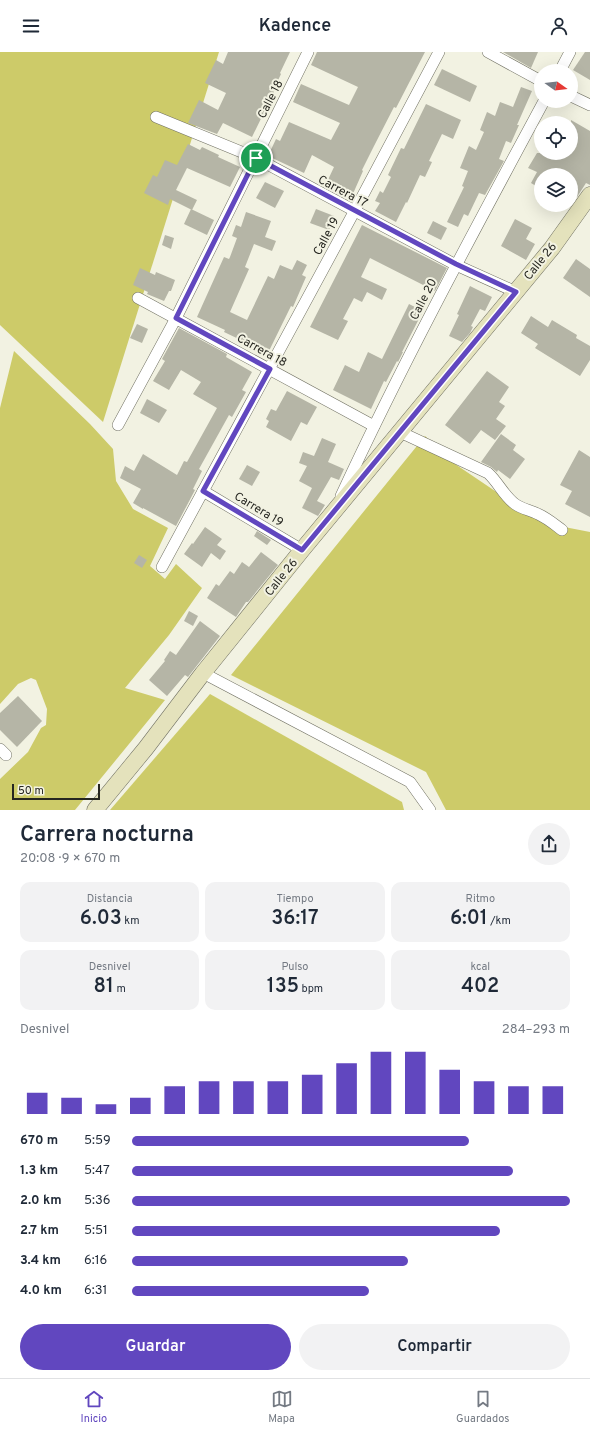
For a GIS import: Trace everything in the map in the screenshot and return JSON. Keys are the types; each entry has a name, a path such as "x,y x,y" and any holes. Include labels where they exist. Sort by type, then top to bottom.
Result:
{"street":[{"name":"Calle 18","path":"118,425 176,318 308,52"},
{"name":"Calle 19","path":"162,567 270,369 438,52"},
{"path":"488,52 534,77"},
{"path":"564,64 570,52"},
{"path":"578,99 590,105"},
{"name":"Calle 20","path":"333,513 374,426 456,264 540,108"},
{"name":"Carrera 17","path":"156,117 256,158 354,212 456,264 516,292"},
{"name":"Calle 26","path":"95,810 146,748 203,673 302,550 552,248 590,195"},
{"name":"Carrera 18","path":"138,298 374,426"},
{"path":"400,432 488,473 496,480 514,503 524,509 539,514 562,530"},
{"name":"Carrera 19","path":"203,491 302,550"},
{"path":"203,673 410,782 430,810"}],"shaded area":[{"path":"0,52 219,52 103,422 0,325"},
{"path":"14,351 90,424 113,449 116,481 133,509 168,528 150,566 165,579 176,564 202,588 169,635 125,688 165,700 75,810 0,810 0,779 28,752 41,728 46,725 47,709 36,680 31,678 18,684 0,704 0,408"},
{"path":"425,436 455,464 498,493 549,524 590,532 590,810 446,810 426,772 231,675"},
{"path":"210,694 402,802 404,810 110,810"}],"building":[{"path":"228,52 290,52 280,73 281,74 273,91 274,92 252,137 223,123 217,134 188,123 199,100 218,110 226,93 205,83 216,60 223,64"},
{"path":"317,52 425,52 396,108 394,107 374,146 362,170 363,171 352,196 326,184 334,167 312,155 304,173 268,156 276,139 280,141 289,122 331,140 340,123 293,102 301,84 349,105 358,87 311,65"},
{"path":"503,52 538,52 531,68"},
{"path":"585,52 590,52 590,80 578,73 577,64"},
{"path":"442,69 477,86 470,102 434,85"},
{"path":"521,87 532,91 511,143 506,141 499,159 504,161 485,195 479,193 468,216 464,214 458,227 447,222 464,187 462,186 468,171 460,168 469,146 476,150 484,132 480,130 487,112 495,116 500,102 513,107"},
{"path":"426,104 461,120 453,139 442,134 429,161 432,162 425,177 420,175 396,222 375,211 380,203 375,201 380,191 383,193 391,177 388,175 401,148 404,149"},
{"path":"578,124 590,131 590,185 586,183 578,195 578,168 534,168 534,171 528,168 534,158 534,160 578,160"},
{"path":"188,144 200,150 202,147 219,155 218,157 240,167 230,187 187,168 176,190 197,200 192,210 170,199 168,205 144,193 153,175 157,177 165,160 177,165"},
{"path":"534,178 534,185 531,183"},
{"path":"265,182 284,191 275,208 256,198"},
{"path":"191,209 214,220 207,235 184,224"},
{"path":"316,209 334,216 329,230 310,223"},
{"path":"246,212 271,221 265,237 276,241 272,251 254,244 245,267 249,269 230,312 247,320 268,276 274,279 280,265 292,270 297,260 307,265 302,275 306,277 293,307 291,306 268,353 197,317 224,257 229,259 230,257 237,238 232,236 236,225 241,227"},
{"path":"515,219 532,228 526,239 535,244 526,260 501,246"},
{"path":"433,221 447,228 441,240 427,233"},
{"path":"362,225 447,268 435,291 370,258 361,277 387,289 382,300 367,292 362,302 354,298 343,319 348,321 338,340 310,327"},
{"path":"165,235 174,238 171,249 162,245"},
{"path":"576,259 590,269 590,297 563,278"},
{"path":"140,268 155,275 156,272 175,280 171,291 169,291 164,301 147,294 148,292 133,285"},
{"path":"470,286 492,297 485,311 480,309 471,326 473,327 470,333 462,342 449,336"},
{"path":"409,304 423,311 398,362 397,361 386,382 384,381 371,409 333,390 345,365 359,372 368,352 382,359"},
{"path":"531,316 548,327 552,320 577,335 576,338 590,346 590,360 580,376 535,348 538,344 521,333"},
{"path":"137,324 148,329 142,343 130,338"},
{"path":"179,328 227,354 226,357 252,372 242,390 246,392 232,417 229,415 199,469 202,471 193,489 195,490 176,526 133,503 141,489 120,478 125,466 134,471 143,454 177,475 184,461 187,462 217,408 193,394 201,382 181,370 169,390 153,381 165,361 162,359"},
{"path":"487,371 509,387 499,402 505,406 496,419 506,426 495,440 481,430 470,444 445,425"},
{"path":"287,391 317,407 307,425 301,422 291,441 266,427 269,421 266,419 271,409 276,411"},
{"path":"147,399 167,410 159,423 140,413"},
{"path":"501,434 516,445 513,450 525,459 510,479 498,470 497,472 481,462"},
{"path":"322,438 336,444 328,462 344,469 339,480 331,477 317,501 325,505 318,516 302,508 312,488 299,481 307,466 299,463 303,452 314,456"},
{"path":"579,450 590,457 590,517 565,504 572,491 560,485"},
{"path":"247,465 260,472 252,486 239,479"},
{"path":"205,527 222,539 217,545 226,551 220,560 211,553 202,567 184,554"},
{"path":"257,531 271,540 267,545 254,536"},
{"path":"261,552 278,565 248,602 246,602 236,617 207,598 216,584 219,586 230,571 234,574 242,562 249,567"},
{"path":"139,555 147,560 142,568 134,563"},
{"path":"189,611 198,616 193,626 184,621"},
{"path":"200,621 220,636 188,677 185,675 167,696 149,680 165,661 164,660 170,651 176,655"},
{"path":"18,696 42,721 17,747 0,730 0,713"}],"route":[{"path":"256,158 354,212 456,264 516,292 302,550 203,491 270,369 176,318 256,158"}]}
